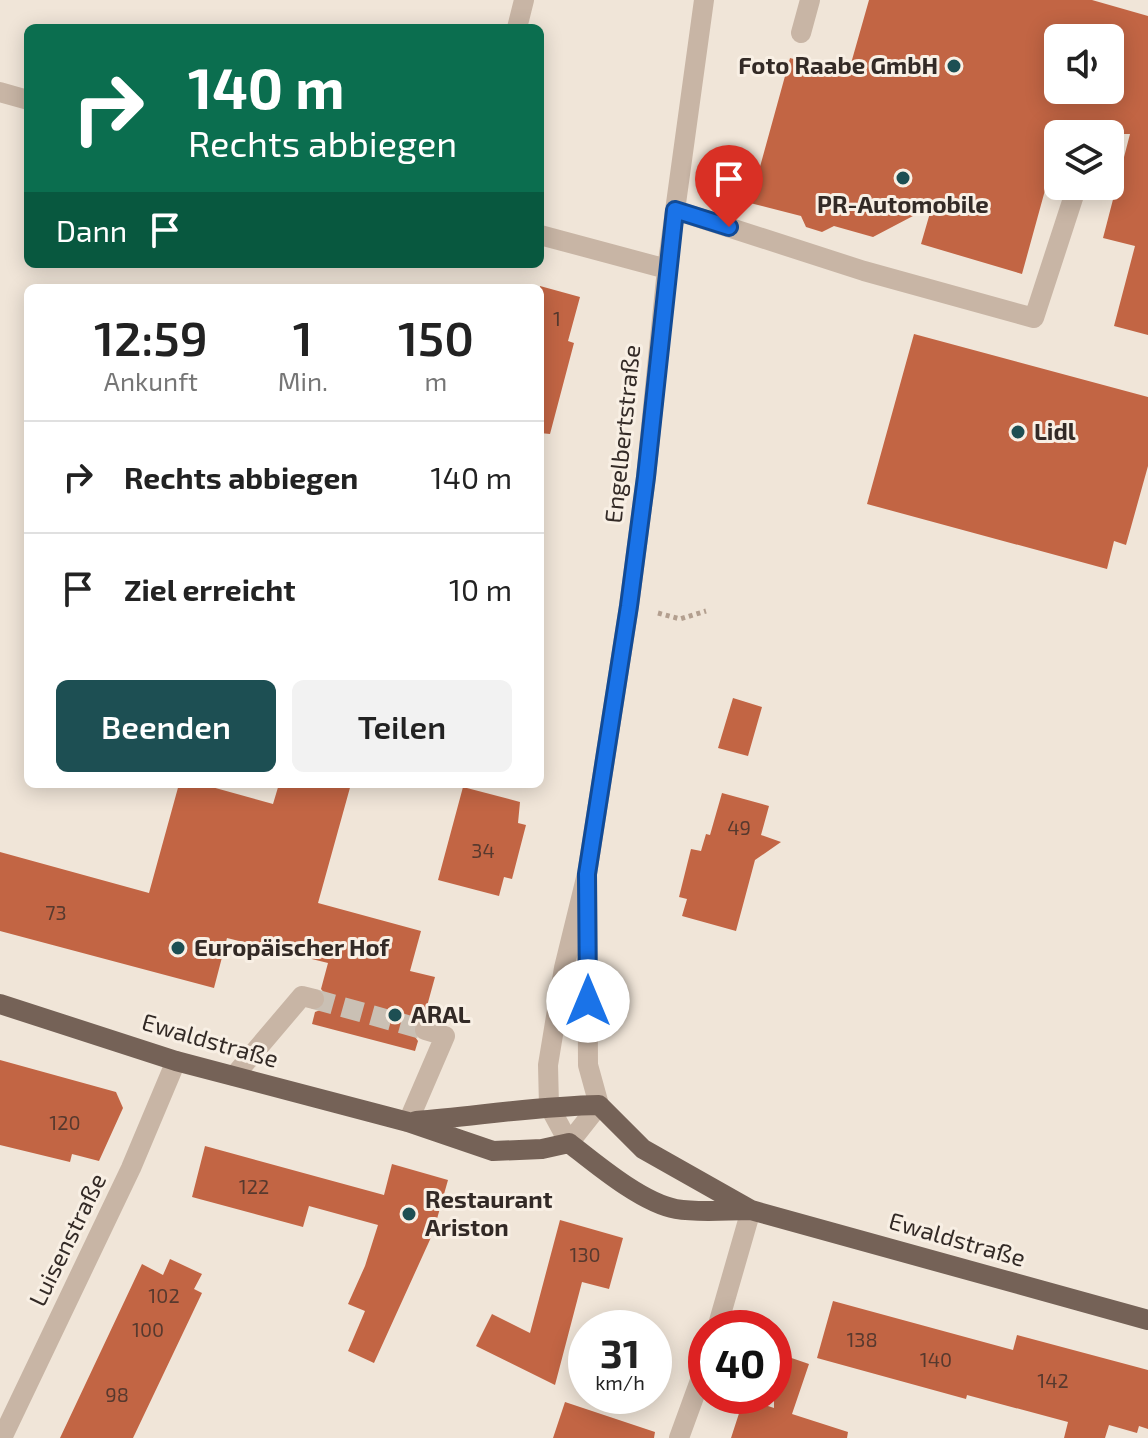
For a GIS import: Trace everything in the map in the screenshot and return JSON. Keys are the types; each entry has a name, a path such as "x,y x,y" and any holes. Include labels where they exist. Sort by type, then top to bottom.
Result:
{"main road":[{"name":"Ewaldstraße","path":"0,1004 176,1061 408,1122 493,1151 542,1149 569,1143 620,1184 672,1209 751,1210"},
{"name":"Ewaldstraße","path":"408,1122 549,1106 599,1105 643,1149 751,1210 1148,1320"}],"street":[{"path":"518,24 524,0"},
{"name":"Engelbertstraße","path":"569,1143 549,1106 548,1065 559,996 587,874 629,606 646,477 667,269 704,0"},
{"path":"801,33 810,0"},
{"path":"0,92 24,99"},
{"path":"675,210 864,271 1034,318 1072,200"},
{"path":"544,236 667,269"},
{"name":"Engelbertstraße","path":"587,874 588,1065 599,1105"},
{"path":"234,1076 302,996 314,999"},
{"path":"408,1122 445,1036 425,1030"},
{"name":"Luisenstraße","path":"2,1438 131,1168 176,1061"},
{"path":"569,1143 599,1105"},
{"path":"722,1310 751,1210"},
{"path":"679,1438 688,1413"}],"path":[{"path":"629,606 680,619 706,611"}],"building":[{"path":"869,0 1092,0 1148,16 1148,335 1114,326 1135,246 1103,238 1113,200 1124,200 1124,157 1130,134 1124,134 1124,120 1044,120 1044,194 1022,274 921,244 932,206 873,237 834,226 822,232 806,227 801,216 750,203 790,58 848,74"},
{"path":"544,287 580,297 568,341 574,343 550,434 544,433"},
{"name":"Lidl","path":"914,334 1148,397 1148,466 1126,545 1114,541 1107,569 867,504"},
{"path":"733,698 762,707 748,756 718,748"},
{"path":"178,788 215,788 273,804 278,788 350,788 318,903 421,931 410,971 435,977 424,1017 412,1027 418,1041 415,1051 312,1024 315,1012 323,1009 326,1003 326,995 321,989 328,963 227,938 214,988 0,931 0,852 149,893"},
{"path":"463,788 520,802 518,823 526,825 512,879 504,877 499,896 438,880"},
{"path":"722,793 769,806 761,835 781,842 755,860 736,931 682,916 687,899 679,897 691,849 701,851 706,834 710,835"},
{"path":"0,1060 116,1092 123,1108 99,1161 72,1154 70,1162 0,1145"},
{"path":"205,1146 384,1195 392,1164 448,1180 433,1233 374,1363 348,1351 365,1311 348,1304 365,1266 378,1225 309,1206 303,1227 192,1197"},
{"path":"560,1220 623,1238 609,1289 582,1282 575,1310 568,1310 568,1335 555,1385 476,1346 492,1314 530,1333"},
{"path":"170,1259 202,1274 194,1289 202,1293 133,1438 60,1438 142,1264 163,1275"},
{"path":"833,1301 1013,1350 1017,1335 1148,1370 1148,1429 1139,1426 1137,1433 1109,1425 1105,1438 1064,1438 1068,1422 967,1395 966,1399 817,1358"},
{"path":"792,1358 809,1364 792,1414"},
{"path":"565,1402 568,1403 568,1414 601,1414 655,1432 654,1438 553,1438"},
{"path":"739,1414 792,1414 848,1432 847,1438 731,1438"}],"tunnel":[{"path":"314,999 425,1030"}],"place":[{"name":"Foto Raabe GmbH","path":"954,66"},
{"name":"PR-Automobile","path":"903,178"},
{"name":"Lidl","path":"1018,432"},
{"name":"Europäischer Hof","path":"178,948"},
{"name":"ARAL","path":"395,1015"},
{"name":"Restaurant Ariston","path":"409,1214"}],"route":[{"path":"588,1001 587,874 629,606 675,210 729,227"}]}
